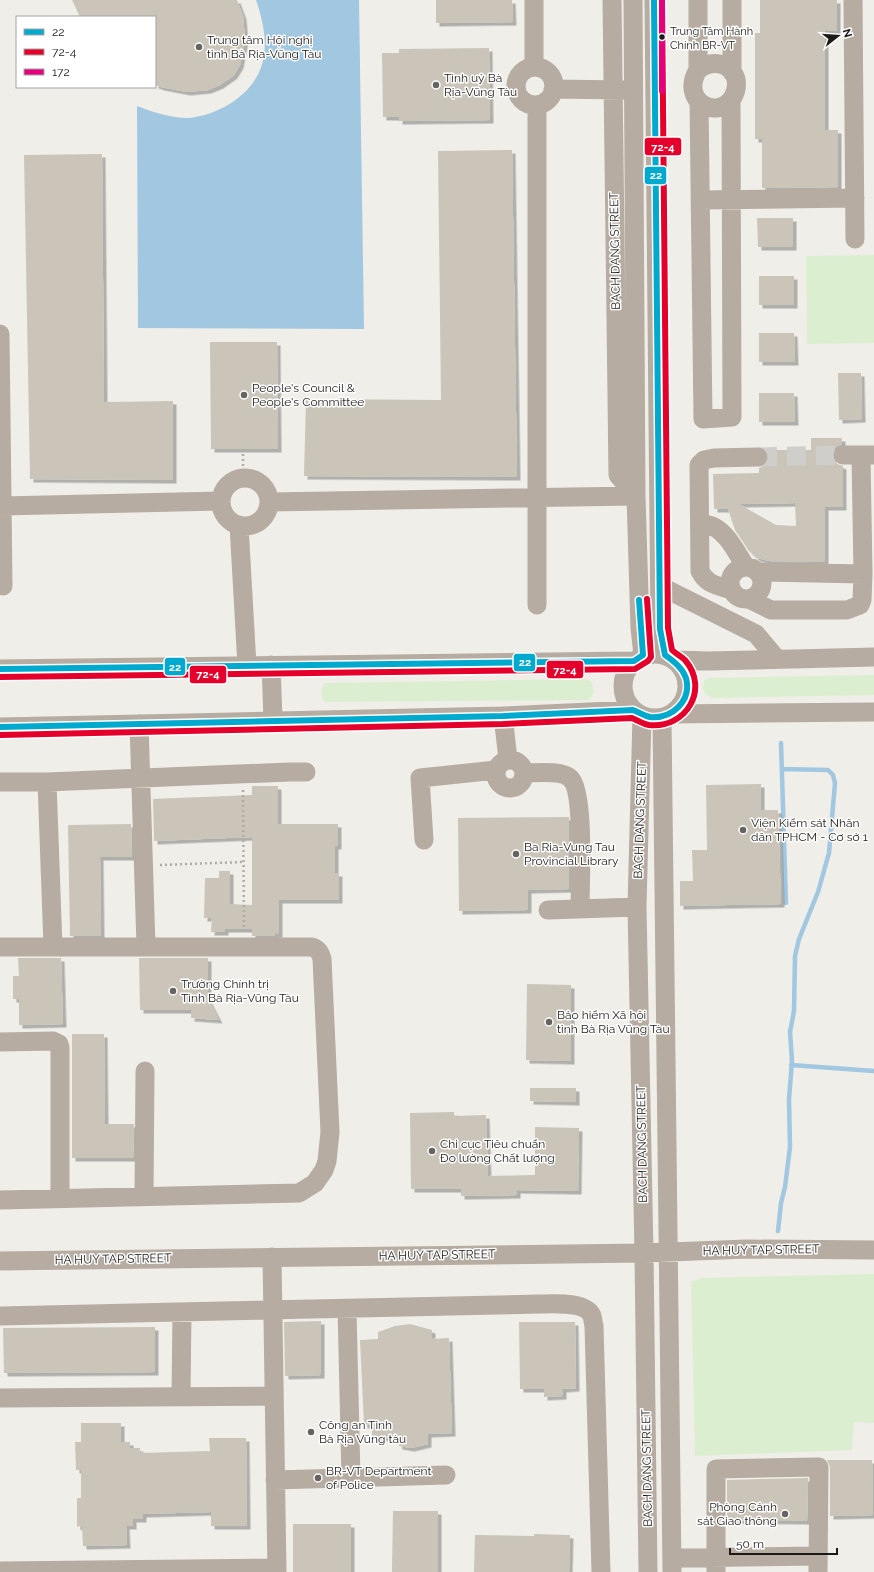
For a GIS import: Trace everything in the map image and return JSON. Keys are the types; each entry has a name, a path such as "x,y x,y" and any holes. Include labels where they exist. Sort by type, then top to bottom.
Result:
{"street":[{"path":"534,0 534,67"},
{"name":"BACH DANG STREET","path":"612,0 618,475 636,496"},
{"name":"BACH DANG STREET","path":"633,0 636,496 640,628 638,658"},
{"path":"654,0 660,628 670,658 682,668 686,677 688,688 680,707 667,716"},
{"path":"698,0 698,70"},
{"path":"732,0 732,72"},
{"path":"853,0 856,239"},
{"path":"712,63 726,67 732,72 736,79 737,87 731,101 724,106 717,108 709,107 699,101 693,92 692,84 698,70 704,65 712,63"},
{"path":"534,67 542,68 549,73 553,80 553,89 550,97 544,102 537,104 528,103 521,98 517,91 516,82 519,75 525,69 534,67"},
{"path":"553,89 654,91"},
{"path":"699,101 703,419 732,417 731,101"},
{"path":"537,104 537,605"},
{"path":"700,200 855,198"},
{"path":"0,334 4,586"},
{"path":"758,457 714,458 704,460 699,465 700,572 703,578 708,583 771,610 847,610 860,605 862,600 863,574 859,455"},
{"path":"244,478 253,479 260,483 265,489 269,502 267,512 259,521 249,526 239,525 229,520 224,514 221,501 222,494 231,482 244,478"},
{"path":"269,502 636,496"},
{"path":"2,506 221,501"},
{"path":"700,523 713,526 719,531 752,570 761,577 761,588 754,597 740,596"},
{"path":"239,525 247,666"},
{"path":"740,596 730,578 737,570 863,574"},
{"path":"660,586 756,634 777,660"},
{"path":"726,619 740,596"},
{"path":"0,669 247,666 638,658 654,653 670,658 709,661 874,657"},
{"path":"638,658 627,670 623,680 623,691 626,701 638,713"},
{"path":"271,665 273,720"},
{"path":"0,727 638,713 652,718 667,716 874,712"},
{"name":"BACH DANG STREET","path":"638,713 637,907 644,1253 648,1572"},
{"path":"424,840 420,778 502,765 516,760 521,764 525,772 520,784 510,788 500,784 497,779 502,765 503,716"},
{"name":"BACH DANG STREET","path":"667,716 668,1252 672,1565"},
{"path":"139,724 146,946"},
{"path":"0,782 47,782 306,772"},
{"path":"525,772 564,774 571,778 576,787 580,817 580,909"},
{"path":"47,782 53,947"},
{"path":"548,910 637,907"},
{"path":"0,947 244,946 312,947 317,949 322,958 330,1132 328,1162 324,1170 315,1183 299,1193 0,1200"},
{"path":"0,1042 53,1041 59,1044 60,1199"},
{"path":"144,1197 145,1071"},
{"name":"HA HUY TAP STREET","path":"0,1261 644,1253 747,1249 874,1250"},
{"path":"0,1572 277,1570 272,1258"},
{"path":"0,1316 539,1304 566,1304 580,1306 588,1310 592,1316 594,1326 601,1572"},
{"path":"347,1309 351,1478"},
{"path":"181,1396 182,1312"},
{"path":"0,1398 274,1396"},
{"path":"672,1565 715,1565 818,1564 819,1466 716,1469 715,1565"},
{"path":"275,1480 446,1475"}],"path":[{"path":"243,449 244,478"},
{"path":"243,774 244,946"},
{"path":"144,866 243,862"}],"green space":[{"path":"874,255 874,343 807,344 806,256"},
{"path":"874,675 874,695 714,698 706,695 703,688 704,681 709,678"},
{"path":"585,679 592,682 594,693 589,700 325,702 321,693 325,683"},
{"path":"874,1274 874,1423 854,1422 852,1450 695,1456 691,1282 702,1278"}],"water":[{"path":"256,0 359,0 364,329 138,328 137,106 168,116 188,118 205,115 221,109 244,93 254,82 264,57 264,30"}],"building":[{"name":"Trung tâm Hội nghị tỉnh Bà Rịa-Vũng Tàu","path":"72,0 237,0 243,16 245,39 240,65 234,75 220,85 208,90 187,92 161,87 156,85 156,16 80,16"},
{"path":"436,0 512,0 513,22 436,23"},
{"path":"760,0 837,0 837,31 825,31 825,130 838,130 838,187 762,188 762,139 755,139 755,33 760,33"},
{"name":"Tỉnh uỷ Bà Rịa-Vũng Tàu","path":"489,48 490,120 399,121 399,117 383,117 382,53 399,53 399,49"},
{"path":"512,150 517,477 304,476 306,399 441,400 438,151"},
{"path":"102,154 104,402 173,401 173,480 30,479 24,155"},
{"path":"757,218 793,218 793,247 758,247"},
{"path":"759,276 794,276 794,305 759,305"},
{"path":"759,333 794,333 795,362 759,362"},
{"name":"People's Council & People's Committee","path":"210,342 277,342 278,449 211,449"},
{"path":"838,373 861,373 862,419 839,420"},
{"path":"759,393 794,393 795,422 759,422"},
{"path":"811,438 842,438 842,444 834,449 832,455 833,460 837,464 843,466 843,507 825,507 825,562 769,561 757,558 749,551 735,530 728,509 714,509 713,474 759,473 759,468 768,462 769,456 767,450 811,450","holes":["795,503 796,526 776,525 739,504"]},
{"name":"Viện Kiểm sát Nhân dân TPHCM - Cơ sở 1","path":"761,784 761,810 778,810 781,904 680,906 680,881 693,881 692,850 707,850 706,785"},
{"path":"252,786 278,786 278,824 338,824 338,846 335,846 335,873 339,873 339,900 279,900 279,934 275,934 275,936 252,936 252,929 225,929 225,932 211,932 212,918 204,918 205,878 219,878 219,871 230,871 230,904 252,905 252,837 154,841 153,799 252,795"},
{"name":"Ba Ria-Vung Tau Provincial Library","path":"569,817 569,889 528,890 528,910 459,911 458,818"},
{"path":"131,824 132,857 100,857 101,936 70,936 68,825"},
{"path":"18,958 61,958 63,1024 19,1025 19,999 13,999 13,976 19,976"},
{"path":"139,958 208,958 208,999 219,1020 191,1018 191,1010 140,1010"},
{"name":"Bảo hiểm Xã hội tỉnh Bà Rịa Vũng Tàu","path":"527,984 571,985 571,1061 526,1060"},
{"path":"72,1034 104,1034 105,1124 134,1124 133,1158 72,1158"},
{"path":"530,1088 576,1088 576,1102 530,1101"},
{"path":"454,1112 454,1116 486,1115 488,1176 535,1175 535,1127 579,1128 578,1191 517,1190 517,1195 461,1196 461,1189 411,1189 410,1113"},
{"path":"321,1321 321,1375 285,1376 284,1322"},
{"path":"519,1322 575,1322 576,1388 563,1389 563,1396 544,1397 544,1389 520,1389"},
{"path":"410,1324 432,1330 432,1339 449,1338 452,1433 428,1434 428,1444 411,1448 399,1446 398,1438 372,1437 372,1424 364,1425 360,1340 378,1339 378,1332 395,1326"},
{"path":"155,1327 155,1372 4,1373 3,1328"},
{"path":"81,1423 121,1423 121,1442 130,1442 130,1448 140,1448 140,1453 210,1451 209,1438 246,1438 247,1526 211,1526 211,1512 143,1514 143,1519 133,1519 133,1526 126,1526 127,1545 83,1546 82,1525 77,1527 77,1498 81,1498 81,1470 76,1470 75,1442 81,1442"},
{"path":"827,1460 872,1460 873,1515 830,1516 830,1467"},
{"path":"808,1478 807,1521 727,1520 727,1480"},
{"path":"393,1511 438,1511 438,1572 392,1572"},
{"path":"293,1524 351,1524 351,1572 293,1572"},
{"path":"534,1534 570,1535 569,1572 474,1572 475,1535 534,1536"}],"waterway":[{"path":"781,743 786,903"},
{"path":"778,1231 790,1147 789,1099 792,1061 790,1032 794,1011 795,956 799,939 818,892 829,853 835,783 833,775 828,770 782,769"},
{"path":"791,1065 874,1071"}],"tunnel":[{"path":"758,457 843,455"}],"transit line":[{"name":"22","path":"0,727 503,716 633,710 650,717 658,717 673,712 678,707 686,694 686,678 680,667 665,655 660,629 654,0"},
{"name":"72-4","path":"0,735 503,724 632,718 649,725 662,725 674,721 683,714 690,705 694,694 695,683 692,671 685,660 672,650 668,628 662,0"},
{"name":"172","path":"662,0 662,91"},
{"name":"72-4","path":"0,677 635,669 648,661 651,657 647,599"},
{"name":"22","path":"0,669 634,661 643,655 639,600"}],"place":[{"name":"Trung Tâm Hành Chính BR-VT","path":"662,37"},
{"name":"Trung tâm Hội nghị tỉnh Bà Rịa-Vũng Tàu","path":"199,47"},
{"name":"Tỉnh uỷ Bà Rịa-Vũng Tàu","path":"436,85"},
{"name":"People's Council & People's Committee","path":"244,395"},
{"name":"Viện Kiểm sát Nhân dân TPHCM - Cơ sở 1","path":"743,830"},
{"name":"Ba Ria-Vung Tau Provincial Library","path":"516,854"},
{"name":"Trường Chính trị Tỉnh Bà Rịa-Vũng Tàu","path":"173,991"},
{"name":"Bảo hiểm Xã hội tỉnh Bà Rịa Vũng Tàu","path":"549,1022"},
{"name":"Chi cục Tiêu chuẩn Đo lường Chất lượng","path":"432,1151"},
{"name":"Công an Tỉnh Bà Rịa Vũng tàu","path":"311,1432"},
{"name":"BR-VT Department of Police","path":"318,1478"},
{"name":"Phòng Cảnh sát Giao thông","path":"785,1514"}]}
